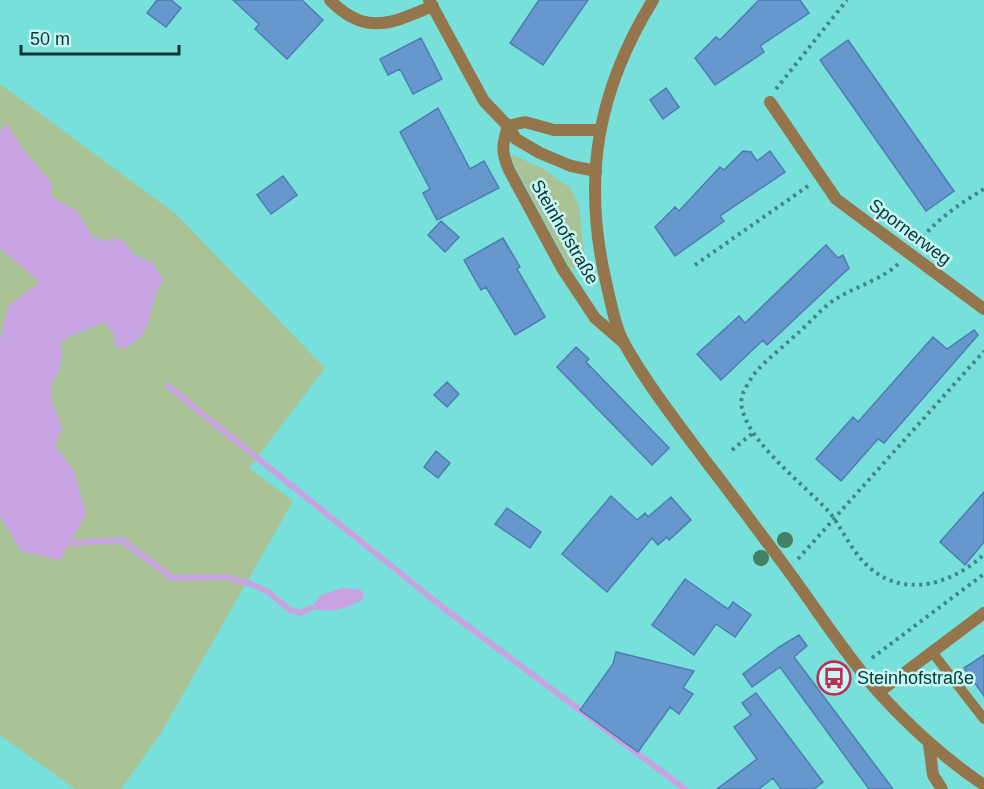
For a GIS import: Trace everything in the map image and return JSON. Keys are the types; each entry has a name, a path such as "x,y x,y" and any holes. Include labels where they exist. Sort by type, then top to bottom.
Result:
{"street":[{"path":"330,0 336,7 363,24 390,23 431,3"},
{"name":"Steinhofstraße","path":"653,0 627,46 607,97 599,130 594,206 599,254 614,316 624,343 665,407 859,668 929,744 958,768 984,785"},
{"name":"Steinhofstraße","path":"431,3 484,101 508,126 516,139 540,153 571,166 596,171"},
{"name":"Spornerweg","path":"770,102 836,199 984,309"},
{"path":"508,126 525,122 554,130 599,130"},
{"name":"Steinhofstraße","path":"508,126 502,144 502,154 509,170 562,268 595,318 624,343"},
{"path":"879,692 984,613"},
{"path":"929,744 933,775 942,789"}],"lane":[{"path":"932,651 984,719"}],"path":[{"path":"770,102 778,85 847,0"},
{"path":"695,265 821,177"},
{"path":"984,189 926,232 897,266 836,298 754,374 742,395 743,417 753,433 834,519 869,568 880,576 911,584 931,584 966,570 984,554"},
{"path":"788,570 984,351"},
{"path":"732,450 753,433"},
{"path":"859,668 984,574"}],"green space":[{"path":"0,84 176,214 325,368 249,468 293,501 161,733 121,789 75,789 0,735 0,516 21,551 74,471 55,446 62,427 52,401 51,384 61,364 61,342 105,322 124,349 144,333 163,280 152,262 133,254 124,241 114,238 104,241 92,236 77,211 52,197 51,182 22,148 7,125 0,130"},
{"path":"513,155 544,169 570,187 579,206 585,261 579,269 569,266 511,159"},
{"path":"0,249 41,282 8,306 0,339"}],"shaded area":[{"path":"7,124 22,148 51,182 52,197 77,211 92,236 104,241 114,238 124,241 133,254 152,262 163,280 144,333 124,349 115,346 113,334 105,322 61,342 60,364 51,384 52,401 62,427 55,446 74,471 86,514 60,560 21,551 0,516 0,339 8,306 40,282 0,249 0,130"},
{"path":"342,588 361,590 364,594 362,600 337,610 324,611 311,608 321,595"}],"building":[{"path":"157,0 171,0 181,8 166,27 147,13"},
{"path":"233,0 302,0 323,20 287,59 255,29 259,24"},
{"path":"539,0 588,0 543,65 510,43"},
{"path":"759,0 800,0 809,13 760,46 764,52 715,85 695,58 716,37 720,40"},
{"path":"421,38 442,79 413,94 400,69 388,75 380,59"},
{"path":"848,40 954,191 926,211 820,60"},
{"path":"666,88 679,107 663,119 650,100"},
{"path":"438,108 470,169 484,161 499,188 437,220 423,193 430,189 400,132"},
{"path":"743,151 751,152 757,161 770,151 785,172 720,216 724,221 675,256 655,227 675,207 679,211 720,167 724,170"},
{"path":"283,176 297,195 271,214 257,195"},
{"path":"441,221 459,237 445,252 428,235"},
{"path":"503,238 520,267 517,269 545,317 515,335 486,287 481,290 464,260"},
{"path":"826,245 838,258 843,255 849,268 767,345 763,340 721,380 697,354 739,316 745,323"},
{"path":"974,330 978,335 884,443 878,439 841,481 816,459 853,417 858,422 933,337 947,349"},
{"path":"576,347 589,359 586,362 669,448 652,465 557,367"},
{"path":"447,382 459,394 447,407 434,395"},
{"path":"436,451 450,463 438,478 424,467"},
{"path":"984,492 984,542 965,565 940,542"},
{"path":"611,496 637,520 645,513 648,517 671,497 691,520 669,540 667,537 658,545 652,538 607,592 562,554"},
{"path":"507,508 541,532 530,548 495,524"},
{"path":"685,579 728,609 733,602 751,615 735,637 716,624 694,655 652,625"},
{"path":"799,635 807,646 794,657 893,789 869,789 780,667 752,687 743,674"},
{"path":"616,652 694,671 683,688 693,694 679,714 670,707 638,752 580,710 613,664"},
{"path":"984,655 984,696 964,668"},
{"path":"756,693 823,782 814,789 781,789 773,778 759,789 717,789 757,759 734,727 751,715 742,703"}],"waterway":[{"path":"168,386 441,606 685,789"},
{"path":"70,543 122,540 172,578 226,577 267,591 290,610 300,613 311,608"}],"place":[{"name":"Steinhofstraße","path":"834,678"}]}
